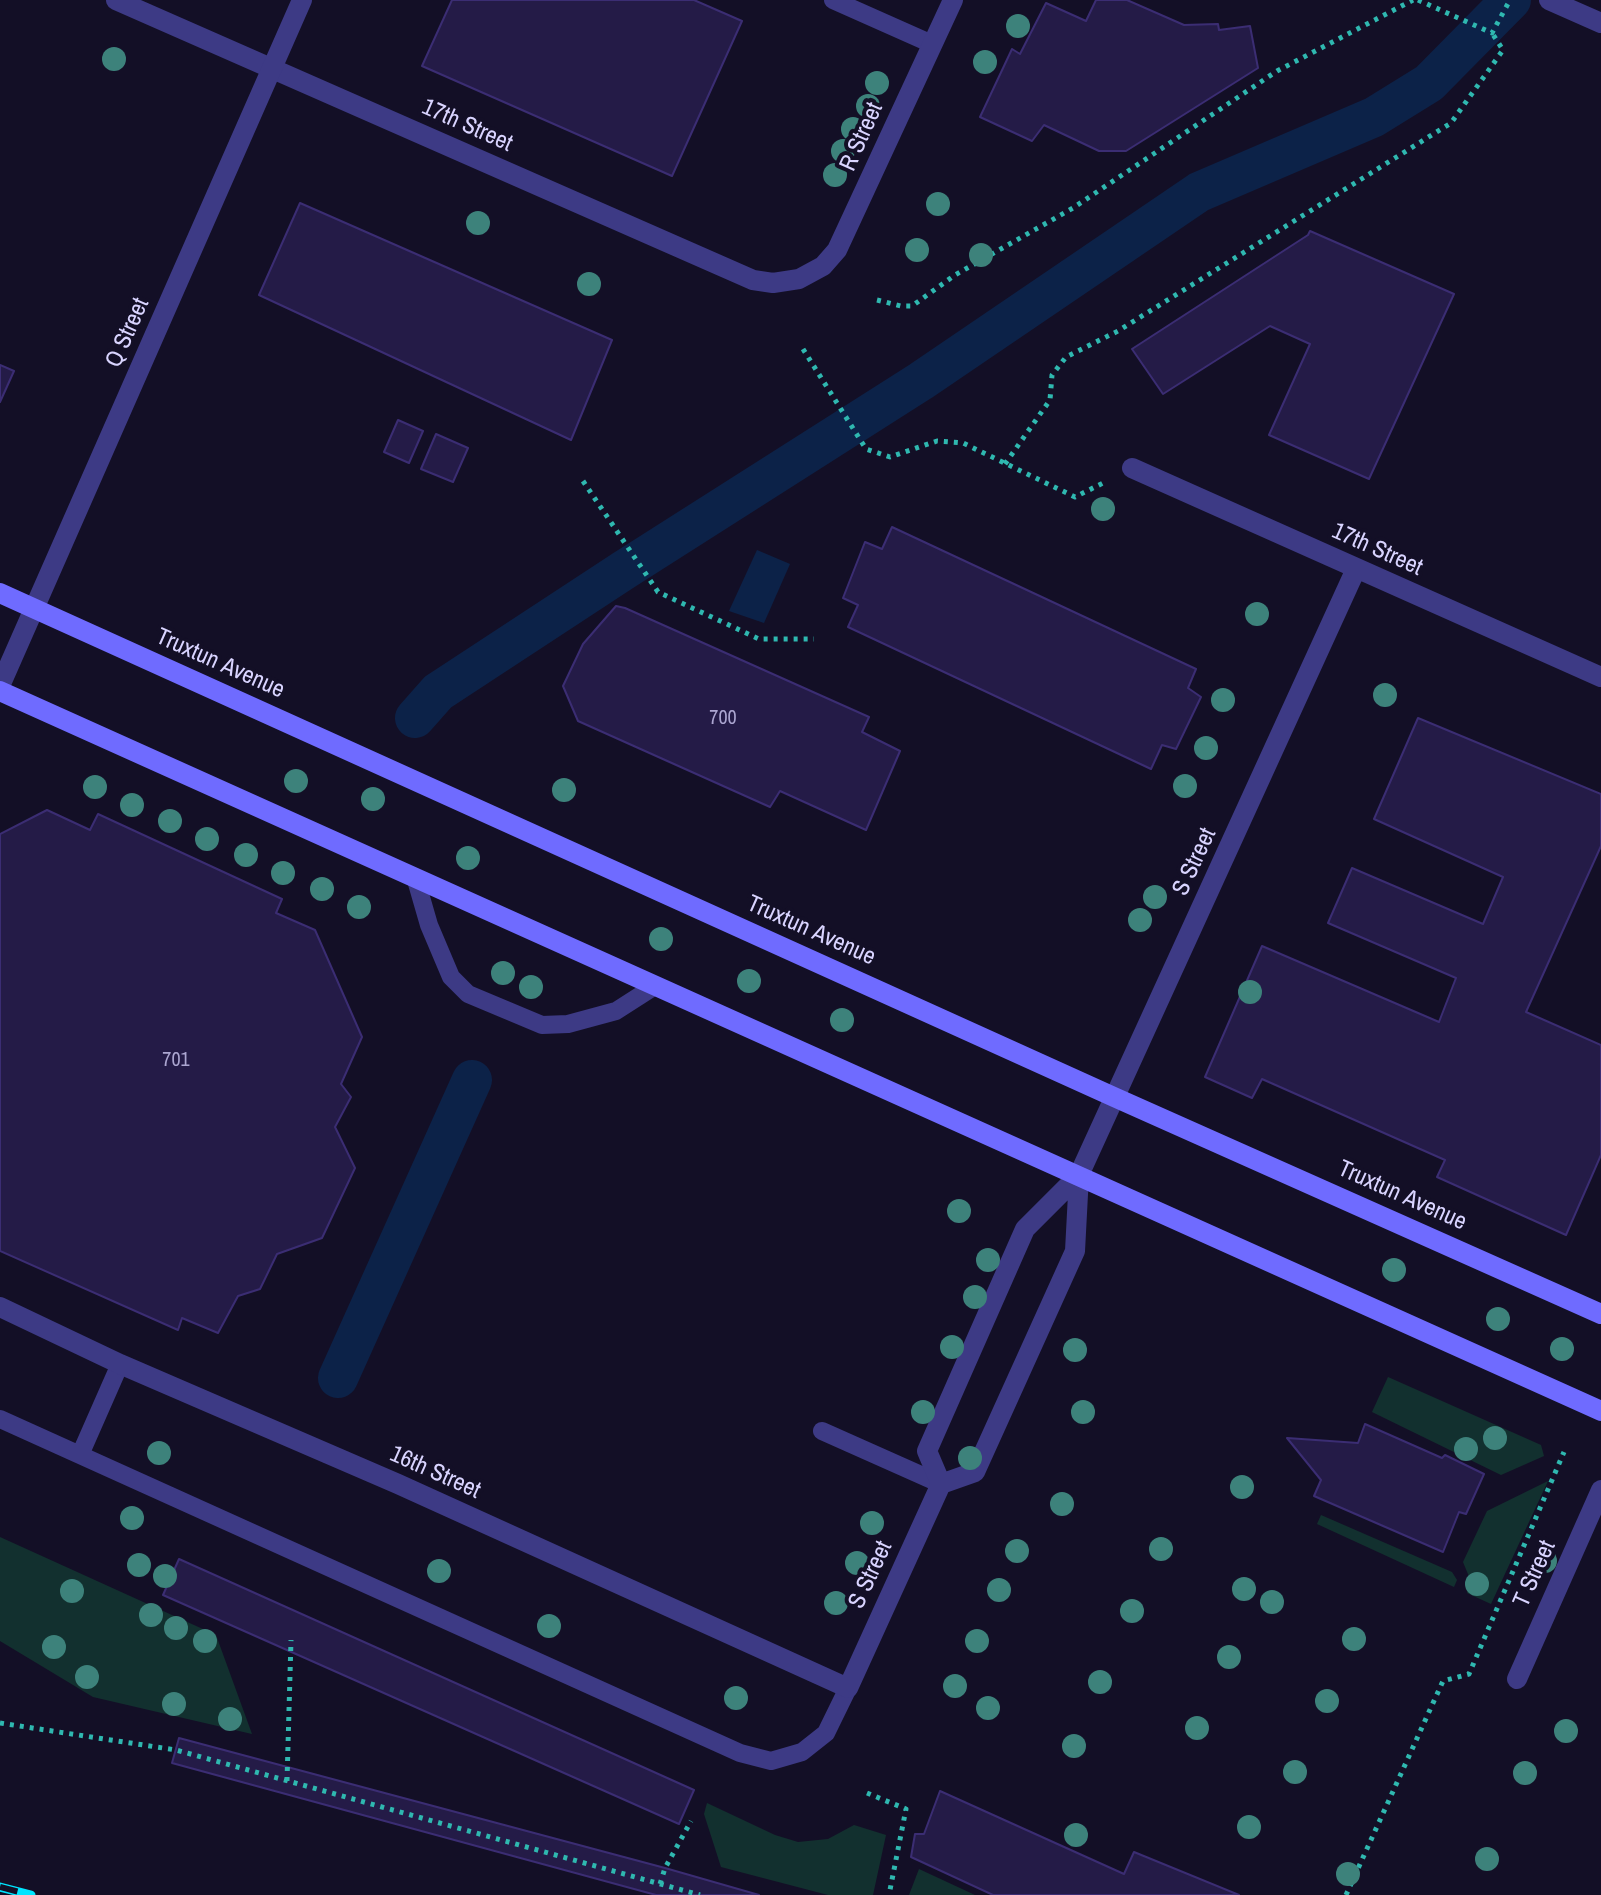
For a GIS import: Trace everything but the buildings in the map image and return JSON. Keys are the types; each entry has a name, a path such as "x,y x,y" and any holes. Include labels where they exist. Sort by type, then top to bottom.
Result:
{"main road":[{"name":"Truxtun Avenue","path":"0,593 1601,1314"},
{"path":"0,688 416,880 1601,1411"}],"street":[{"name":"17th Street","path":"116,0 753,280 773,283 799,279"},
{"name":"Q Street","path":"0,688 302,0"},
{"name":"R Street","path":"799,279 823,266 846,234 953,0"},
{"path":"1549,0 1596,21"},
{"name":"17th Street","path":"1132,468 1601,677"},
{"name":"S Street","path":"941,1484 927,1451 1025,1229 1079,1175 1356,569"},
{"name":"S Street","path":"848,1688 941,1484 975,1472 1075,1251 1079,1175"},
{"name":"16th Street","path":"0,1307 120,1364 398,1484 848,1688"},
{"name":"T Street","path":"1517,1679 1601,1490"}],"lane":[{"path":"833,0 932,44"},
{"path":"416,880 429,925 451,977 468,994 542,1025 568,1024 616,1011 655,986"},
{"path":"80,1455 120,1364"},
{"path":"0,1419 740,1753 771,1761 802,1752 826,1733 848,1688"},
{"path":"822,1431 941,1484"}],"path":[{"path":"877,300 912,306 955,275 1073,208 1277,71 1415,0 1492,33 1503,50 1451,123 1118,331 1066,357 1052,375 1050,400 1005,464"},
{"path":"1492,33 1510,0"},
{"path":"803,349 866,449 890,457 937,441 963,443 1075,497 1132,468"},
{"path":"583,481 658,592 759,639 814,639"},
{"path":"1346,1895 1443,1681 1469,1674 1564,1452"},
{"path":"287,1781 291,1640"},
{"path":"0,1723 176,1750 700,1895"},
{"path":"867,1793 906,1809 889,1895"},
{"path":"660,1884 665,1868 691,1821"}],"green space":[{"path":"1388,1377 1541,1445 1544,1456 1501,1475 1372,1412"},
{"path":"1548,1481 1491,1604 1467,1593 1470,1579 1463,1562 1487,1511"},
{"path":"1321,1515 1452,1572 1457,1580 1454,1587 1317,1524"},
{"path":"0,1537 216,1635 252,1734 93,1697 0,1641"},
{"path":"707,1803 775,1835 798,1842 828,1839 854,1825 886,1835 873,1895 828,1895 721,1867 704,1814"},
{"path":"919,1869 975,1895 909,1895"}],"water":[{"path":"757,550 790,564 764,623 729,611"}],"waterway":[{"path":"415,718 438,692 921,381 1199,192 1374,117 1429,83 1511,0"},
{"path":"338,1378 472,1080"}],"railway":[{"path":"0,1887 31,1895"}]}
